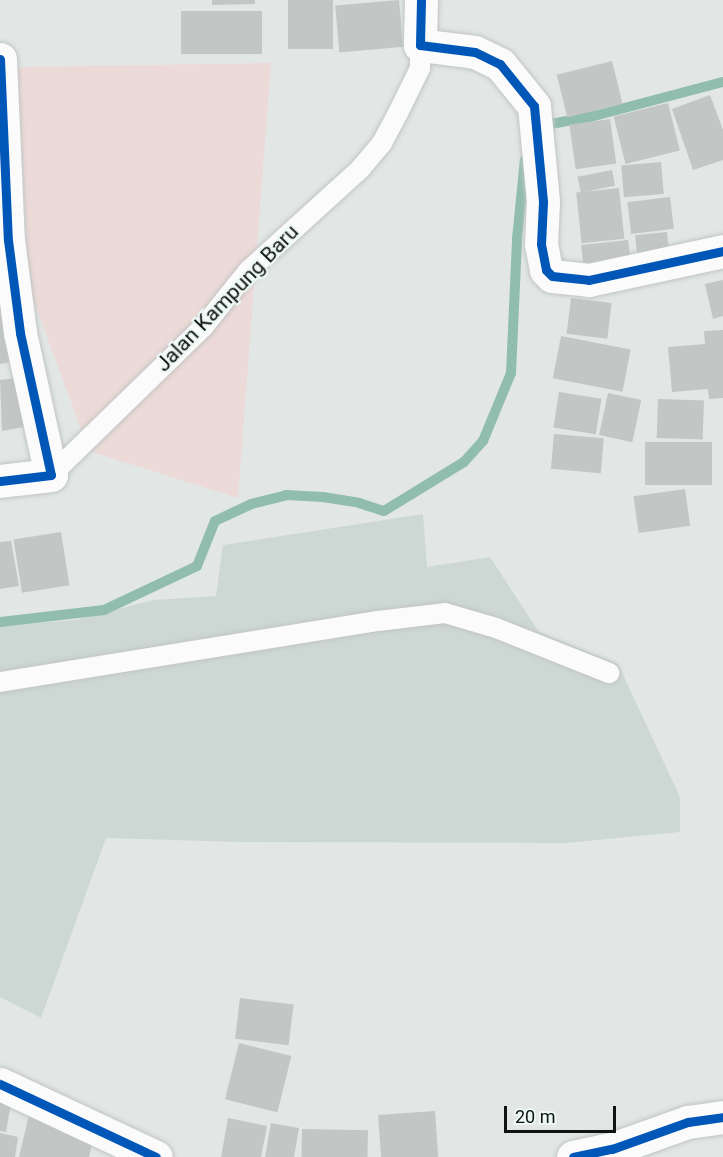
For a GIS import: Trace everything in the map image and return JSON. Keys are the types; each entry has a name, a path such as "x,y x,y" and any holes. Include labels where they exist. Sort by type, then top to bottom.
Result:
{"street":[{"name":"Jalan Kampung Baru","path":"420,45 421,0"},
{"path":"420,45 476,52 500,64 536,121 543,202 541,244 546,270 552,276 589,280 723,251"},
{"path":"0,59 8,240 20,333 51,475 0,482"},
{"path":"0,1084 156,1157"},
{"path":"573,1157 613,1153 688,1122 723,1117"}],"lane":[{"name":"Jalan Kampung Baru","path":"51,475 204,326 248,271 361,168 382,143 420,68 420,45"},
{"path":"0,682 378,621 445,613 496,628 609,673"}],"shaded area":[{"path":"271,63 238,498 89,451 29,288 17,67"},
{"path":"423,514 427,567 490,557 539,632 618,664 680,797 680,832 566,843 239,842 106,838 41,1018 0,997 0,626 75,620 154,600 216,596 223,545"}],"building":[{"path":"212,0 255,0 255,4 212,5"},
{"path":"288,0 333,0 333,49 288,49"},
{"path":"399,0 403,47 339,52 335,6"},
{"path":"181,11 262,11 262,54 181,54"},
{"path":"612,61 623,104 567,117 557,75"},
{"path":"710,95 723,130 723,160 693,170 672,109"},
{"path":"668,103 680,151 626,164 614,117"},
{"path":"610,119 616,164 576,169 569,125"},
{"path":"661,162 664,194 624,197 621,165"},
{"path":"612,170 615,186 581,192 578,177"},
{"path":"619,188 624,239 582,243 576,192"},
{"path":"670,197 674,229 631,234 627,202"},
{"path":"667,232 670,262 638,265 635,235"},
{"path":"628,240 632,270 584,270 581,245"},
{"path":"723,280 723,316 713,319 705,284"},
{"path":"0,297 22,360 0,364"},
{"path":"571,298 612,303 607,339 567,334"},
{"path":"723,330 723,398 709,399 708,389 672,392 668,347 705,344 704,331"},
{"path":"561,336 631,350 622,392 553,378"},
{"path":"25,377 35,425 2,431 0,380"},
{"path":"559,392 601,399 596,434 553,428"},
{"path":"608,393 641,400 632,442 599,435"},
{"path":"658,399 704,401 703,440 657,438"},
{"path":"554,434 604,438 601,473 551,469"},
{"path":"645,442 712,442 712,485 645,485"},
{"path":"685,489 690,526 639,533 634,496"},
{"path":"61,532 69,585 22,593 14,540"},
{"path":"11,541 19,586 0,589 0,542"},
{"path":"240,998 294,1005 289,1045 235,1039"},
{"path":"239,1043 291,1056 277,1112 225,1099"},
{"path":"0,1095 12,1097 6,1132 0,1131"},
{"path":"435,1111 438,1157 381,1157 378,1115"},
{"path":"29,1115 95,1132 89,1157 19,1157"},
{"path":"228,1118 267,1126 261,1157 221,1157"},
{"path":"271,1123 299,1128 294,1157 265,1157"},
{"path":"302,1129 368,1130 368,1157 302,1157"},
{"path":"0,1133 18,1137 15,1157 0,1157"}],"waterway":[{"path":"540,126 594,116 723,82"},
{"path":"0,622 104,610 197,566 215,521 251,504 286,495 323,497 359,503 384,511 464,462 483,441 511,373 517,239 525,159"}],"cycle path":[{"path":"421,0 420,45 475,52 500,64 534,106 543,202 541,244 546,270 552,276 589,280 723,251"},
{"path":"0,59 8,240 20,333 51,475 0,481"},
{"path":"0,1084 156,1157"},
{"path":"573,1157 612,1149 688,1122 723,1117"}]}
